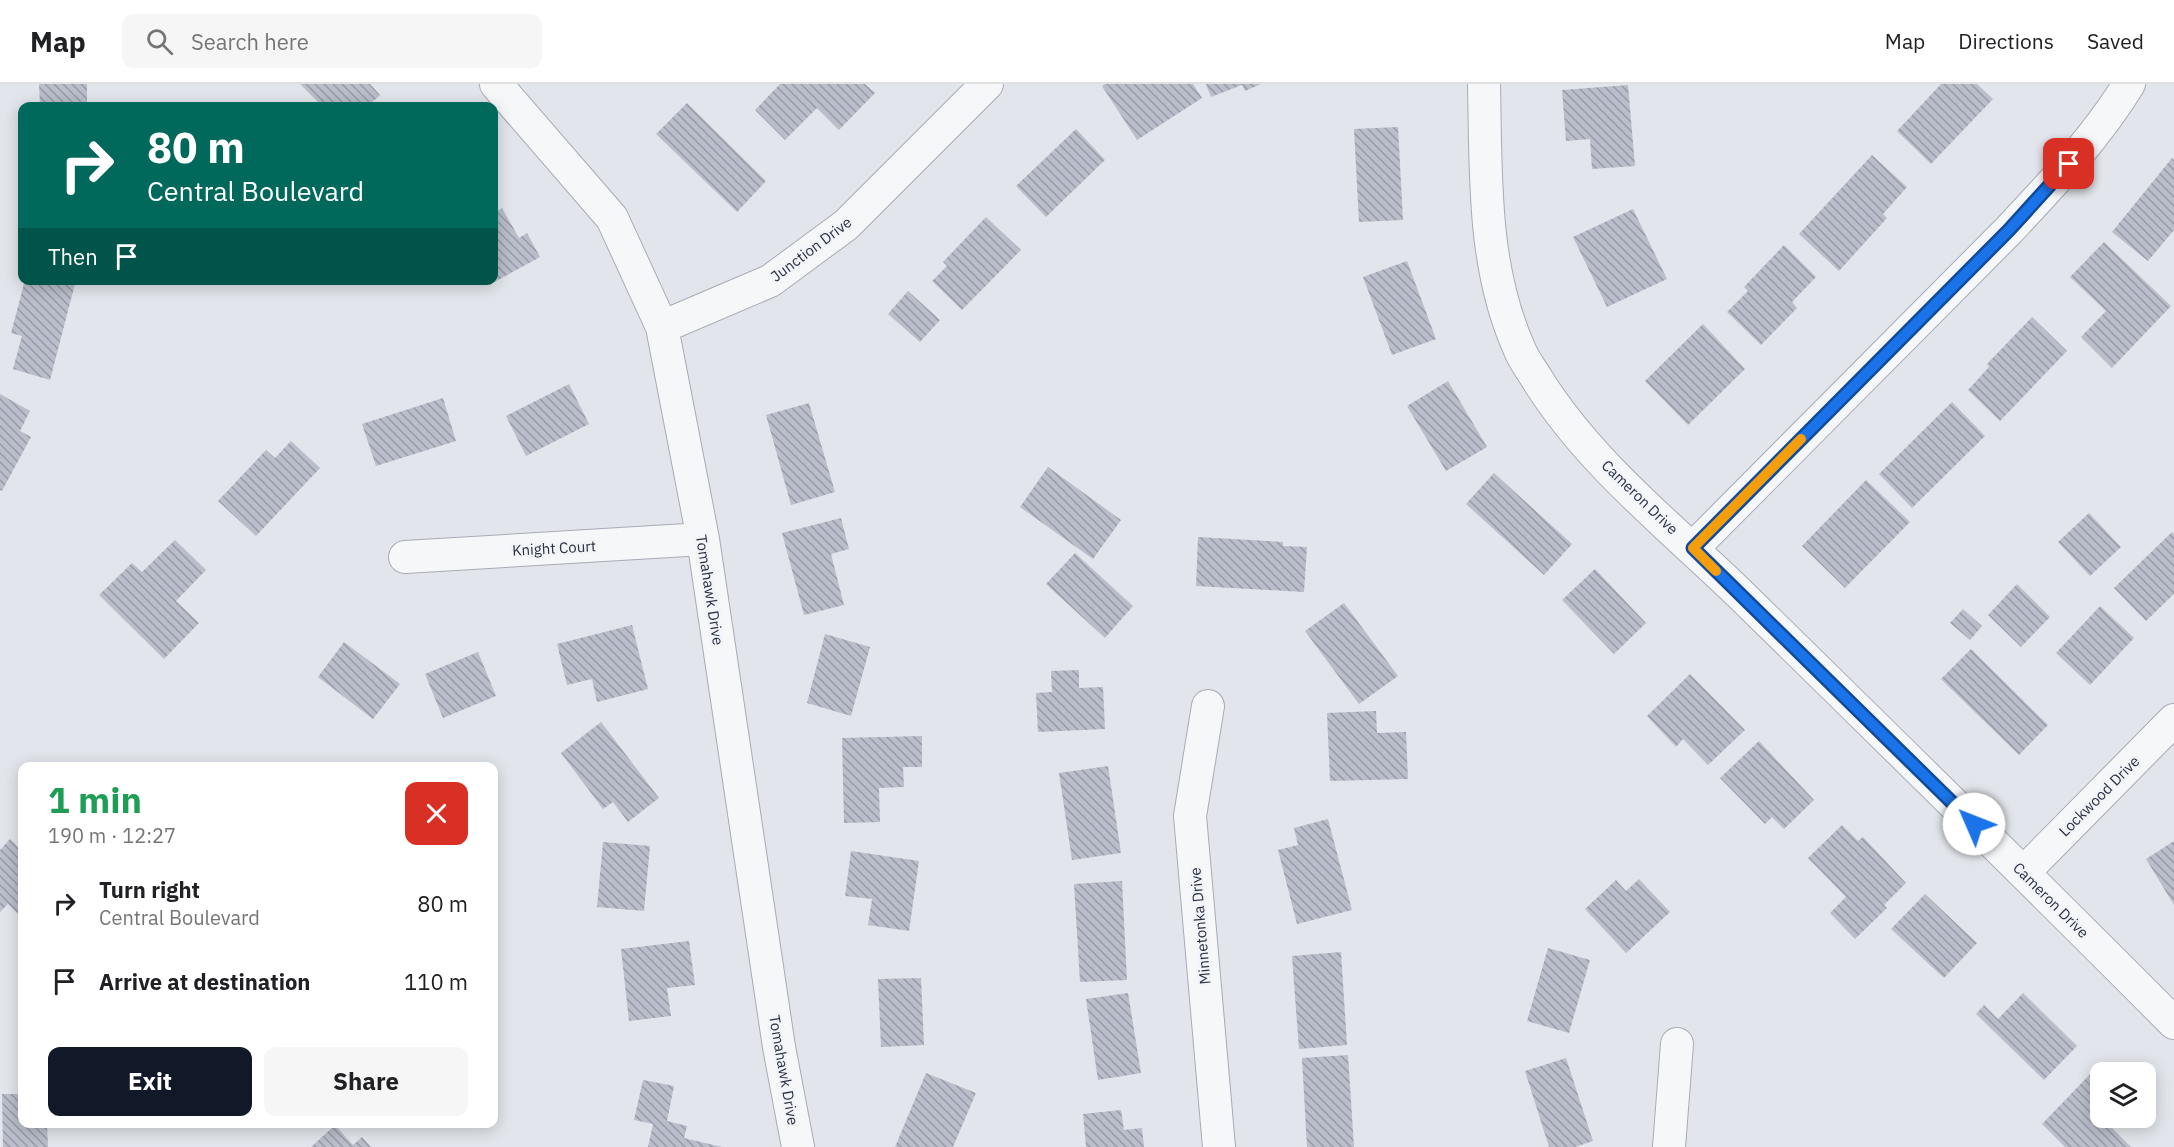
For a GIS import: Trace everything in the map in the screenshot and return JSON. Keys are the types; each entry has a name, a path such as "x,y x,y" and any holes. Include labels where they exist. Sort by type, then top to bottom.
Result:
{"street":[{"name":"Tomahawk Drive","path":"496,84 612,218 662,327 703,539 779,1047 798,1147"},
{"name":"Junction Drive","path":"662,327 770,281 846,225 987,84"},
{"name":"Cameron Drive","path":"1484,84 1487,218 1499,290 1519,349 1556,409 1613,474 1693,548 2024,872 2174,1023"},
{"path":"1693,548 2009,230 2056,179 2118,101 2128,84"},
{"name":"Knight Court","path":"405,557 703,539"},
{"name":"Minnetonka Drive","path":"1208,706 1190,816 1219,1147"},
{"name":"Lockwood Drive","path":"2024,872 2174,720"},
{"path":"1669,1147 1677,1044"}],"building":[{"path":"39,84 87,84 87,102 40,102"},
{"path":"300,84 370,84 380,95 372,102 318,102"},
{"path":"780,84 865,84 875,93 839,130 817,108 785,140 755,110"},
{"path":"1105,84 1193,84 1202,98 1137,140 1102,86"},
{"path":"1206,84 1261,84 1245,91 1242,85 1211,97"},
{"path":"1941,84 1977,84 1993,99 1931,164 1897,131"},
{"path":"1628,85 1635,166 1592,169 1590,139 1566,141 1562,90"},
{"path":"687,103 766,181 737,212 656,134"},
{"path":"1398,127 1403,220 1359,222 1354,129"},
{"path":"1076,129 1105,160 1046,217 1016,186"},
{"path":"1872,155 1907,187 1883,214 1887,218 1839,271 1799,234"},
{"path":"2172,158 2174,160 2174,230 2148,261 2112,232"},
{"path":"502,208 519,238 527,233 540,257 498,280 498,210"},
{"path":"1633,209 1667,279 1607,307 1573,237"},
{"path":"986,217 1021,250 962,310 932,281 947,266 943,262"},
{"path":"2104,242 2171,306 2112,368 2081,337 2106,311 2070,277"},
{"path":"1784,245 1816,277 1792,302 1797,308 1761,345 1727,312 1748,291 1744,287"},
{"path":"1407,261 1436,339 1392,355 1363,277"},
{"path":"24,285 75,285 50,380 13,369 22,336 11,333"},
{"path":"908,291 940,320 920,342 888,314"},
{"path":"2032,317 2067,351 2000,421 1968,390 1989,367 1987,364"},
{"path":"1703,324 1745,369 1688,425 1645,381"},
{"path":"1448,381 1487,447 1446,471 1407,406"},
{"path":"569,384 589,424 526,456 506,416"},
{"path":"0,394 30,411 20,431 31,437 2,491 0,490"},
{"path":"443,398 456,441 376,466 362,424"},
{"path":"1952,402 1985,436 1912,508 1879,474"},
{"path":"809,403 835,492 791,505 766,415"},
{"path":"291,441 320,468 256,536 218,501 266,450 275,458"},
{"path":"1048,467 1121,520 1093,559 1020,507"},
{"path":"1494,473 1572,544 1544,575 1466,504"},
{"path":"1866,480 1910,522 1845,588 1802,546"},
{"path":"2089,513 2121,547 2090,576 2058,542"},
{"path":"841,518 849,549 831,554 844,605 804,615 782,533"},
{"path":"2172,532 2174,534 2174,594 2146,621 2114,588"},
{"path":"1198,537 1283,542 1283,546 1307,547 1304,592 1196,586"},
{"path":"175,540 206,570 176,601 199,623 164,659 99,595 132,563 142,572"},
{"path":"1075,553 1133,606 1105,638 1046,584"},
{"path":"1595,569 1646,623 1614,654 1562,600"},
{"path":"2017,584 2050,617 2021,647 1988,615"},
{"path":"1344,603 1398,676 1359,704 1305,631"},
{"path":"2100,606 2134,638 2090,685 2056,653"},
{"path":"1963,609 1982,626 1970,640 1950,623"},
{"path":"632,625 648,689 597,702 592,679 567,685 557,644"},
{"path":"825,634 870,647 851,716 807,703"},
{"path":"344,642 400,684 373,719 318,677"},
{"path":"1971,649 2048,725 2019,755 1941,679"},
{"path":"478,652 496,696 443,718 425,674"},
{"path":"1079,670 1079,688 1103,687 1105,729 1038,732 1036,693 1052,692 1051,671"},
{"path":"1690,674 1745,730 1708,765 1683,739 1676,747 1647,716"},
{"path":"1376,711 1377,733 1406,732 1408,779 1330,781 1327,713"},
{"path":"601,722 659,798 628,822 613,802 603,809 561,753"},
{"path":"922,736 922,767 903,767 904,787 879,788 880,822 844,823 842,738"},
{"path":"1759,741 1814,800 1784,829 1772,817 1765,824 1720,778"},
{"path":"1108,766 1121,853 1072,860 1059,773"},
{"path":"1328,819 1352,910 1297,924 1278,850 1298,845 1294,828"},
{"path":"1842,825 1858,841 1863,837 1906,883 1884,905 1887,908 1855,939 1830,913 1846,897 1808,858"},
{"path":"10,839 18,847 18,914 8,904 0,912 0,850"},
{"path":"2174,841 2174,905 2146,859"},
{"path":"603,842 650,846 644,911 597,907"},
{"path":"851,851 919,861 909,931 868,925 872,899 845,896"},
{"path":"1639,879 1670,912 1626,953 1585,909 1616,880 1626,891"},
{"path":"1122,881 1127,980 1080,982 1074,884"},
{"path":"1925,894 1977,943 1944,978 1891,929"},
{"path":"689,941 695,985 667,988 671,1016 629,1021 621,949"},
{"path":"1548,948 1590,960 1569,1033 1527,1021"},
{"path":"1341,952 1347,1045 1299,1049 1292,956"},
{"path":"921,978 924,1045 881,1047 878,979"},
{"path":"1128,993 1141,1073 1098,1080 1086,999"},
{"path":"2023,993 2077,1046 2044,1080 1976,1014 1984,1005 1998,1019"},
{"path":"1348,1055 1354,1147 1307,1147 1302,1058"},
{"path":"1566,1058 1593,1141 1575,1147 1549,1147 1525,1071"},
{"path":"926,1073 976,1093 953,1147 895,1147"},
{"path":"2090,1074 2090,1128 2112,1128 2131,1147 2065,1147 2042,1124"},
{"path":"643,1080 674,1086 667,1121 687,1126 684,1138 722,1147 648,1147 653,1124 634,1120"},
{"path":"2,1094 18,1094 18,1128 47,1128 48,1147 3,1147"},
{"path":"1121,1110 1124,1130 1142,1128 1144,1147 1086,1147 1083,1114"},
{"path":"332,1128 338,1128 353,1145 362,1137 371,1147 311,1147"}],"slow traffic":[{"path":"1716,571 1693,548 1801,439"}],"route":[{"path":"1974,824 1693,548 2009,230 2069,164"}]}
